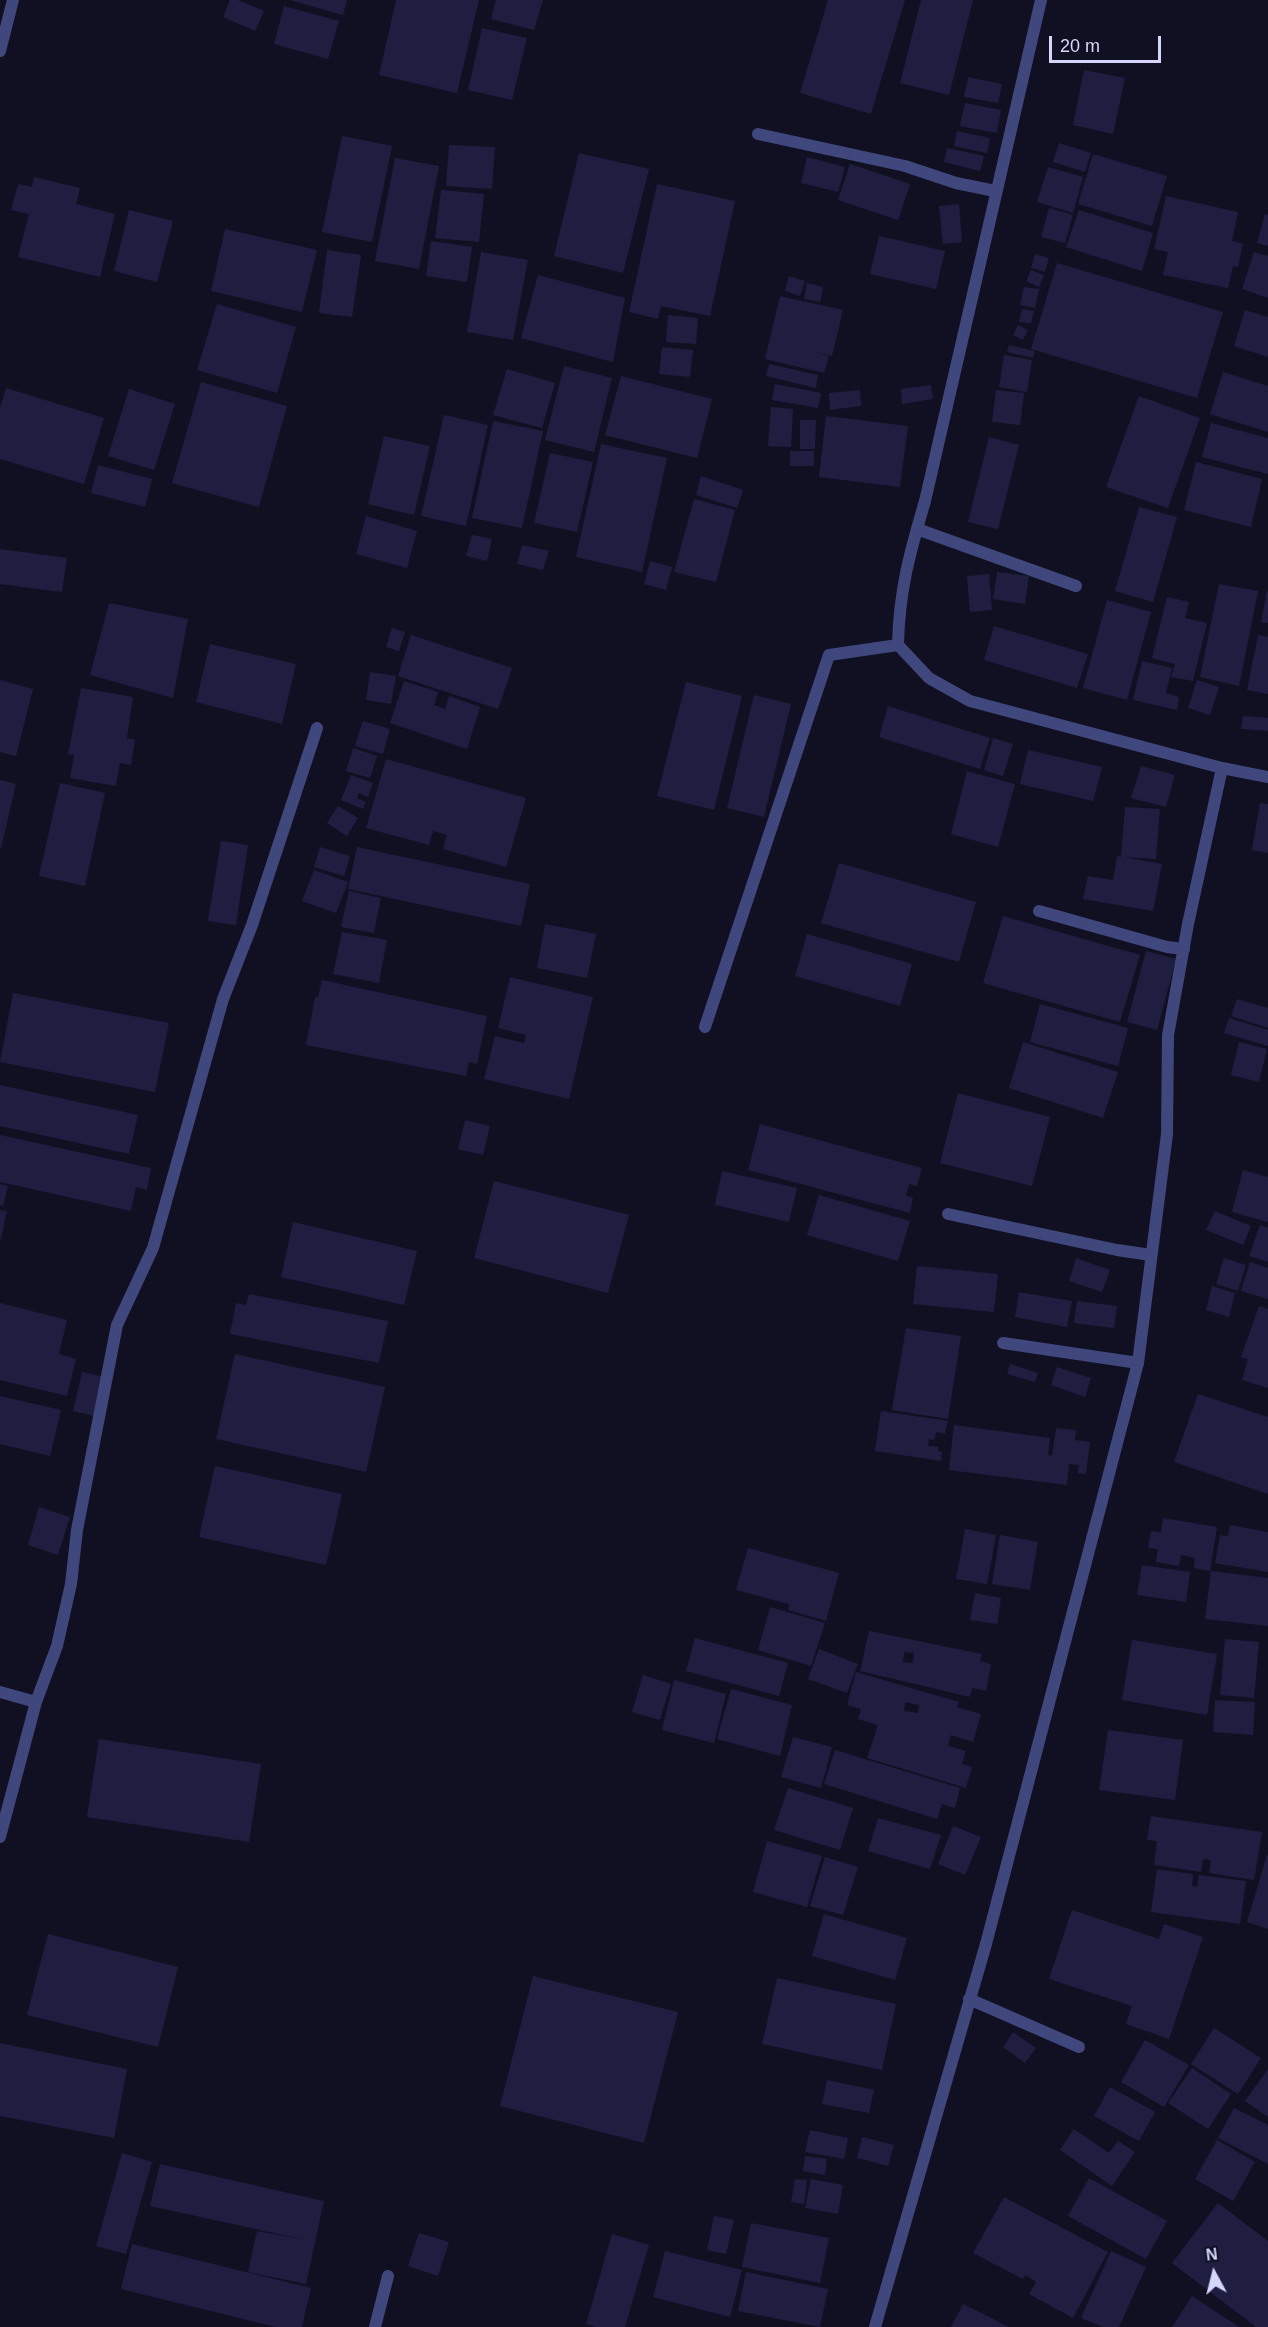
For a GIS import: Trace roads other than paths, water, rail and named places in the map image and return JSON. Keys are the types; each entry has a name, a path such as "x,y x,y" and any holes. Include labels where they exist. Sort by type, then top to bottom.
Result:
{"street":[{"path":"0,51 13,0"},
{"path":"1041,0 925,501 904,576 898,615 898,645 929,678 970,701 1222,768 1268,777"},
{"path":"758,134 905,166 956,183 995,191"},
{"path":"916,529 1076,585"},
{"path":"705,1027 829,654 898,645"},
{"path":"0,1837 36,1702 57,1646 71,1584 77,1530 117,1325 153,1248 223,999 252,925 317,729"},
{"path":"875,2327 969,2000 1138,1363 1167,1134 1168,1035 1222,768"},
{"path":"1039,912 1167,947 1184,949"},
{"path":"948,1214 1117,1250 1152,1255"},
{"path":"1003,1342 1138,1363"},
{"path":"0,1692 36,1702"},
{"path":"969,2000 1079,2047"},
{"path":"375,2327 388,2276"}]}
